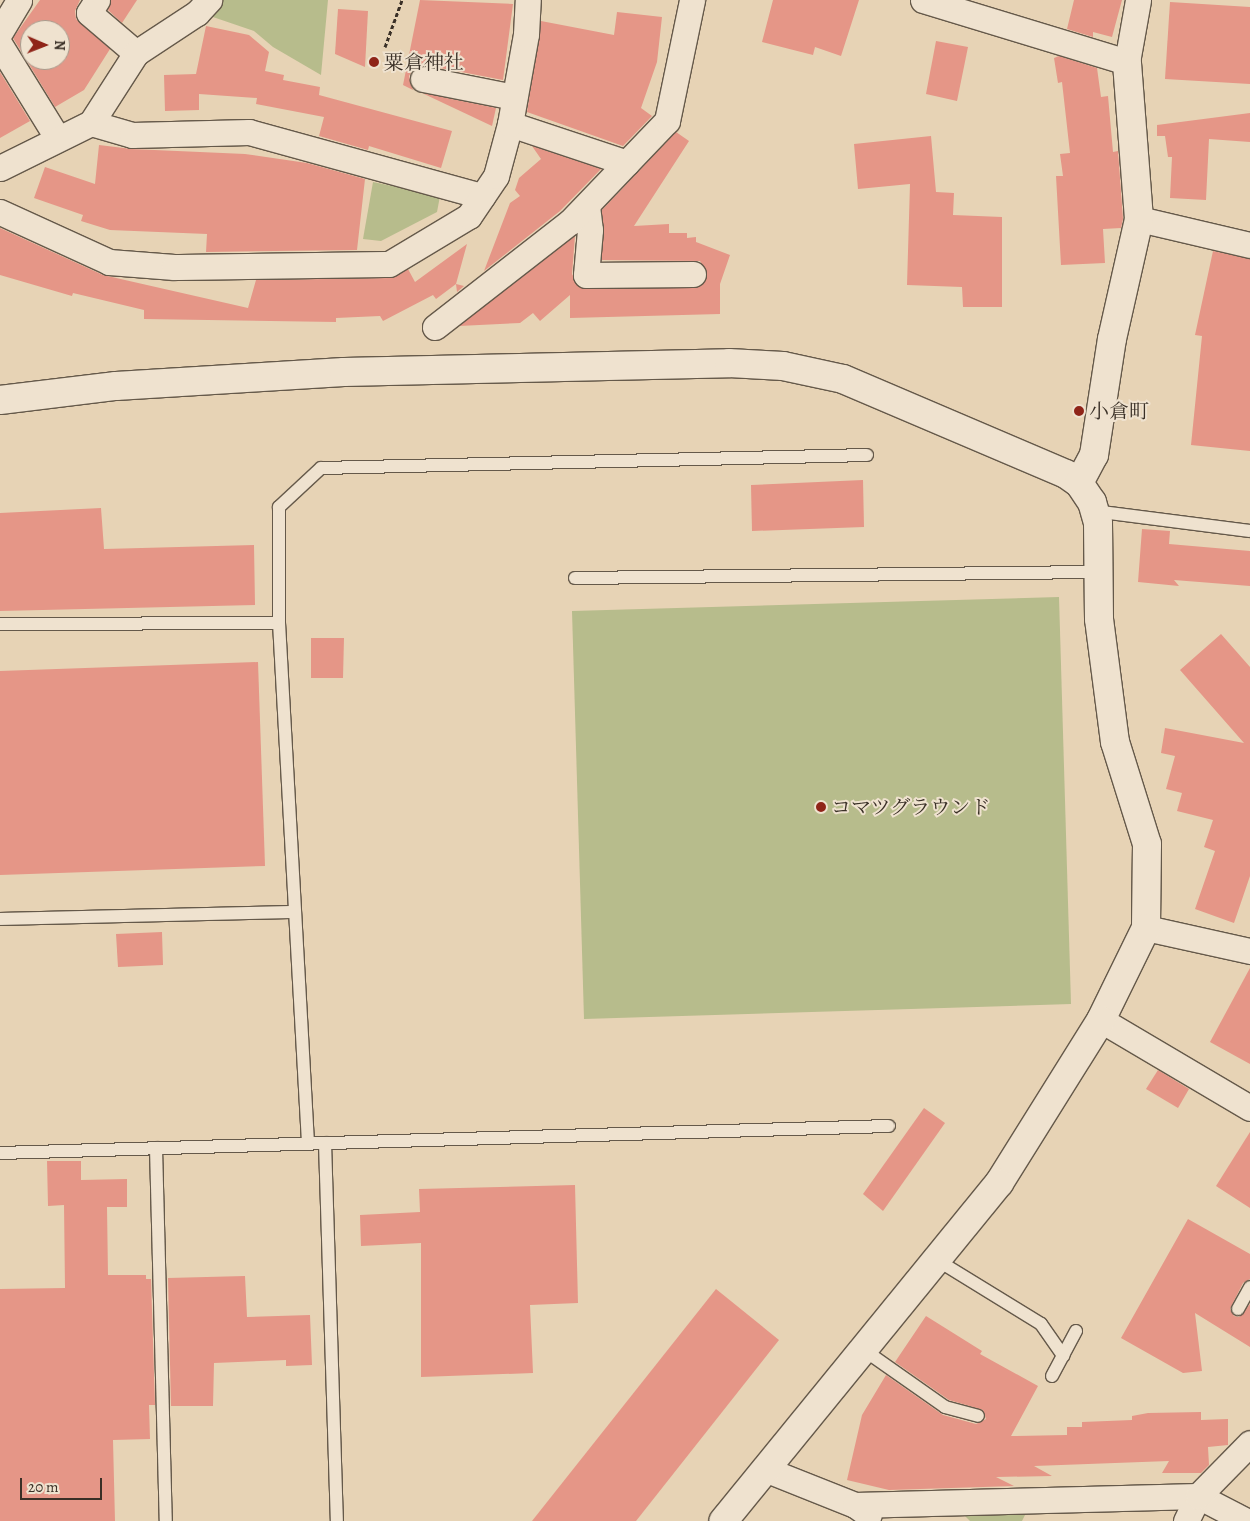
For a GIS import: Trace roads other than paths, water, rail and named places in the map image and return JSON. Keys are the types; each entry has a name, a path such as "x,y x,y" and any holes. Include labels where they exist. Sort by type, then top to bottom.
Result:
{"street":[{"path":"0,32 19,0"},
{"path":"97,0 89,13 136,53"},
{"path":"0,168 91,123 136,53 198,13 209,0"},
{"path":"0,212 109,262 174,267 389,264 469,216 496,176 510,124 526,34 528,0"},
{"path":"435,327 587,206 668,121 692,0"},
{"path":"923,0 1127,62"},
{"path":"1079,483 1094,455 1112,339 1139,219 1127,62 1138,0"},
{"path":"0,44 58,139"},
{"path":"423,80 514,97"},
{"path":"91,123 132,135 249,132 482,196"},
{"path":"510,124 627,163"},
{"path":"587,206 590,230 586,275 693,274"},
{"path":"1139,219 1250,245"},
{"path":"0,400 116,386 335,373 729,362 783,366 843,379 1066,474 1079,483 1094,511 1098,523 1099,619 1115,742 1148,844 1146,928 1101,1020 999,1184 767,1470 723,1521"},
{"path":"1146,928 1250,951"},
{"path":"1101,1020 1250,1108"},
{"path":"1186,1521 1198,1496 1250,1443"},
{"path":"767,1470 855,1505 877,1521"},
{"path":"855,1505 1198,1496 1246,1521"}],"lane":[{"path":"308,1143 279,623 279,507 321,468 867,455"},
{"path":"1094,511 1250,531"},
{"path":"575,578 1098,572"},
{"path":"0,624 279,623"},
{"path":"0,919 295,912"},
{"path":"0,1153 889,1126"},
{"path":"325,1143 337,1521"},
{"path":"156,1148 166,1521"},
{"path":"936,1260 1041,1324 1063,1356"},
{"path":"1238,1309 1250,1287"},
{"path":"1052,1376 1076,1332"},
{"path":"864,1350 946,1407 978,1416"}],"place":[{"name":"粟倉神社","path":"374,62"},
{"name":"小倉町","path":"1079,411"},
{"name":"コマツグラウンド","path":"821,807"}]}
